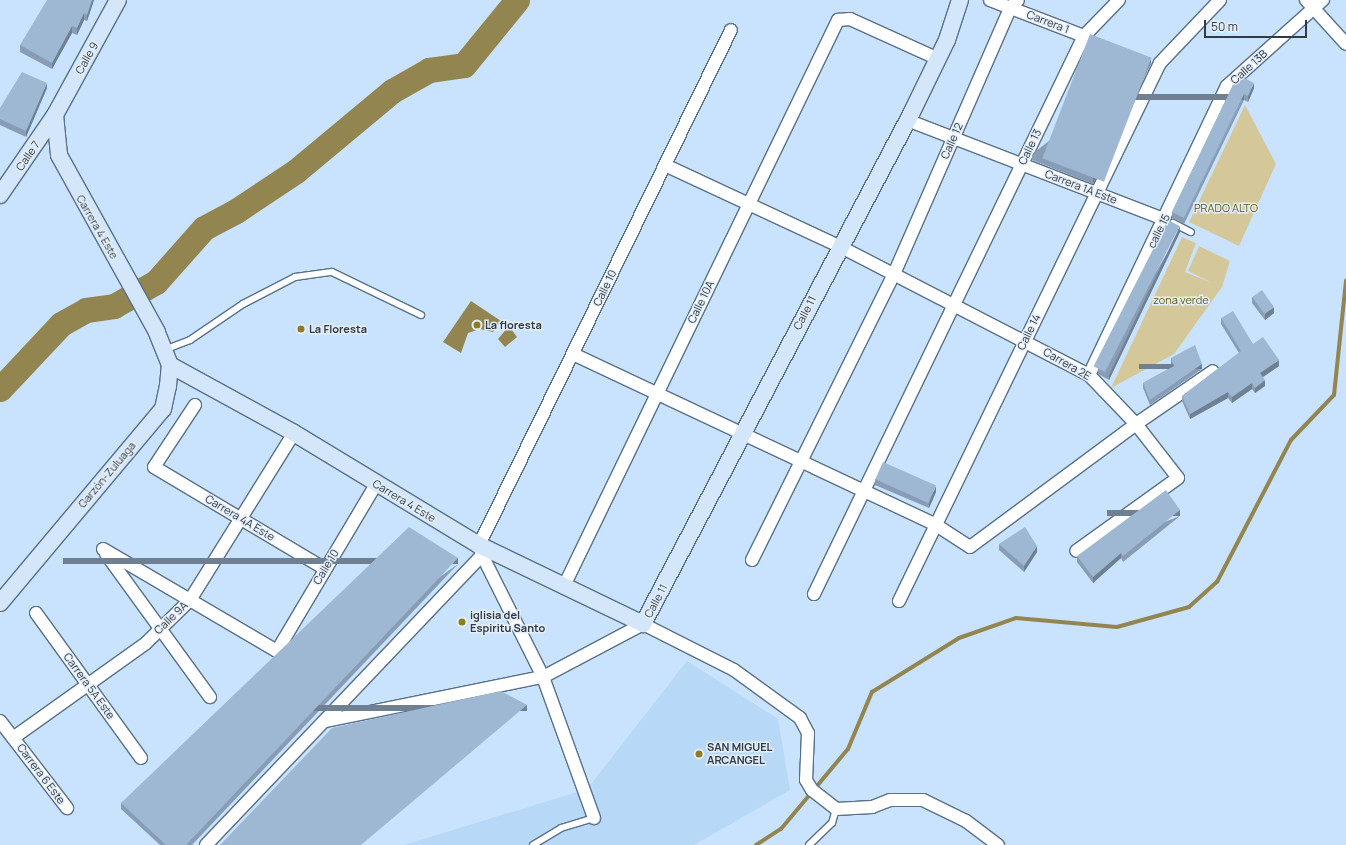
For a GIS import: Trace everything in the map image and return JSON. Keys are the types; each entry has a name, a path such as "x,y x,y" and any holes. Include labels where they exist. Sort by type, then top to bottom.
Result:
{"street":[{"name":"Calle 9","path":"55,115 118,0"},
{"name":"Calle 11","path":"643,624 745,432 839,246 907,120 938,58 960,0"},
{"name":"Carrera 1","path":"990,0 1014,4 1084,36"},
{"name":"Calle 13","path":"814,594 1084,36 1119,0"},
{"name":"Calle 14","path":"899,601 1160,63 1220,0"},
{"path":"1306,0 1346,44"},
{"name":"Calle 13B","path":"1227,86 1323,0"},
{"name":"Calle 12","path":"752,560 894,274 953,138 1014,4"},
{"name":"Calle 10A","path":"565,584 838,20 850,19 938,58"},
{"name":"Calle 10","path":"206,845 326,721 480,550 573,354 731,30"},
{"name":"calle 15","path":"1089,375 1227,86"},
{"name":"Calle 7","path":"0,195 55,115"},
{"name":"Carrera 4 Este","path":"55,115 59,155 157,332 163,351"},
{"name":"Carrera 1A Este","path":"907,120 1164,219"},
{"name":"Carrera 2E","path":"666,165 839,246 1025,340 1089,375 1136,424 1178,478 1076,551"},
{"path":"163,351 170,365"},
{"path":"573,354 745,432 936,525 970,546 1136,424 1213,371"},
{"name":"Carrera 4 Este","path":"170,365 294,433 480,550 565,584 643,624"},
{"name":"Garzón-Zuluaga","path":"0,602 163,409 170,365"},
{"name":"Carrera 4A Este","path":"195,405 154,467 325,569"},
{"name":"Calle 9A","path":"13,738 146,643 190,600 294,433"},
{"name":"Calle 10","path":"190,600 277,651 376,484"},
{"path":"190,600 103,549 210,697"},
{"path":"480,550 543,677 594,818"},
{"name":"Carrera 5A Este","path":"36,614 142,758"},
{"path":"326,721 543,677 643,624 734,670 800,718 808,733 806,780 812,790 836,810 872,807 890,800 923,800 966,822 998,845"},
{"name":"Carrera 6 Este","path":"0,721 67,808"}],"lane":[{"path":"1164,219 1191,232"},
{"path":"163,351 190,340 243,304 295,277 332,272 421,315"},
{"path":"809,845 832,823 836,810"},
{"path":"533,845 561,828 594,818"}],"shaded area":[{"name":"La floresta","path":"471,301 501,321 493,332 480,329 468,333 461,353 443,342"},
{"path":"509,326 517,337 505,347 498,339"},
{"name":"SAN MIGUEL ARCANGEL","path":"687,661 778,719 790,790 694,845 404,845 587,789"}],"green space":[{"name":"PRADO ALTO","path":"1245,105 1276,164 1239,246 1189,222"},
{"name":"zona verde","path":"1182,237 1196,243 1185,272 1212,283 1188,271 1199,246 1230,261 1222,287 1174,354 1111,388"}],"building":[{"path":"47,0 92,0 87,15 84,13 77,28 72,26 52,63 20,45"},
{"path":"1090,34 1152,58 1104,182 1042,158"},
{"path":"22,72 47,83 26,131 0,119 0,108"},
{"path":"1242,77 1254,83 1248,96 1244,94 1184,218 1172,212 1233,85"},
{"path":"1168,220 1180,226 1105,372 1094,366"},
{"path":"1262,290 1274,307 1264,314 1252,297"},
{"path":"1233,311 1253,344 1263,337 1279,360 1260,373 1265,380 1255,388 1252,383 1232,397 1228,392 1190,414 1182,396 1241,351 1221,318"},
{"path":"1195,345 1202,364 1150,400 1143,383 1174,366 1171,358"},
{"path":"883,462 936,486 928,503 875,479"},
{"path":"1166,490 1180,510 1123,556 1121,553 1093,577 1077,556"},
{"path":"409,527 458,558 186,845 166,845 121,803"},
{"path":"1025,527 1037,546 1024,566 999,544"},
{"path":"501,691 527,705 361,845 220,845 332,728"}],"waterway":[{"path":"0,389 61,324 86,310 114,306 156,282 204,228 236,211 296,171 392,91 429,70 464,65 517,0"},
{"path":"756,845 781,829 848,749 872,692 959,638 1016,618 1117,627 1189,607 1217,582 1291,440 1334,395 1346,281"}],"place":[{"name":"La floresta","path":"477,325"},
{"name":"La Floresta","path":"301,329"},
{"name":"iglisia del Espiritu Santo","path":"462,622"},
{"name":"SAN MIGUEL ARCANGEL","path":"699,754"}]}
